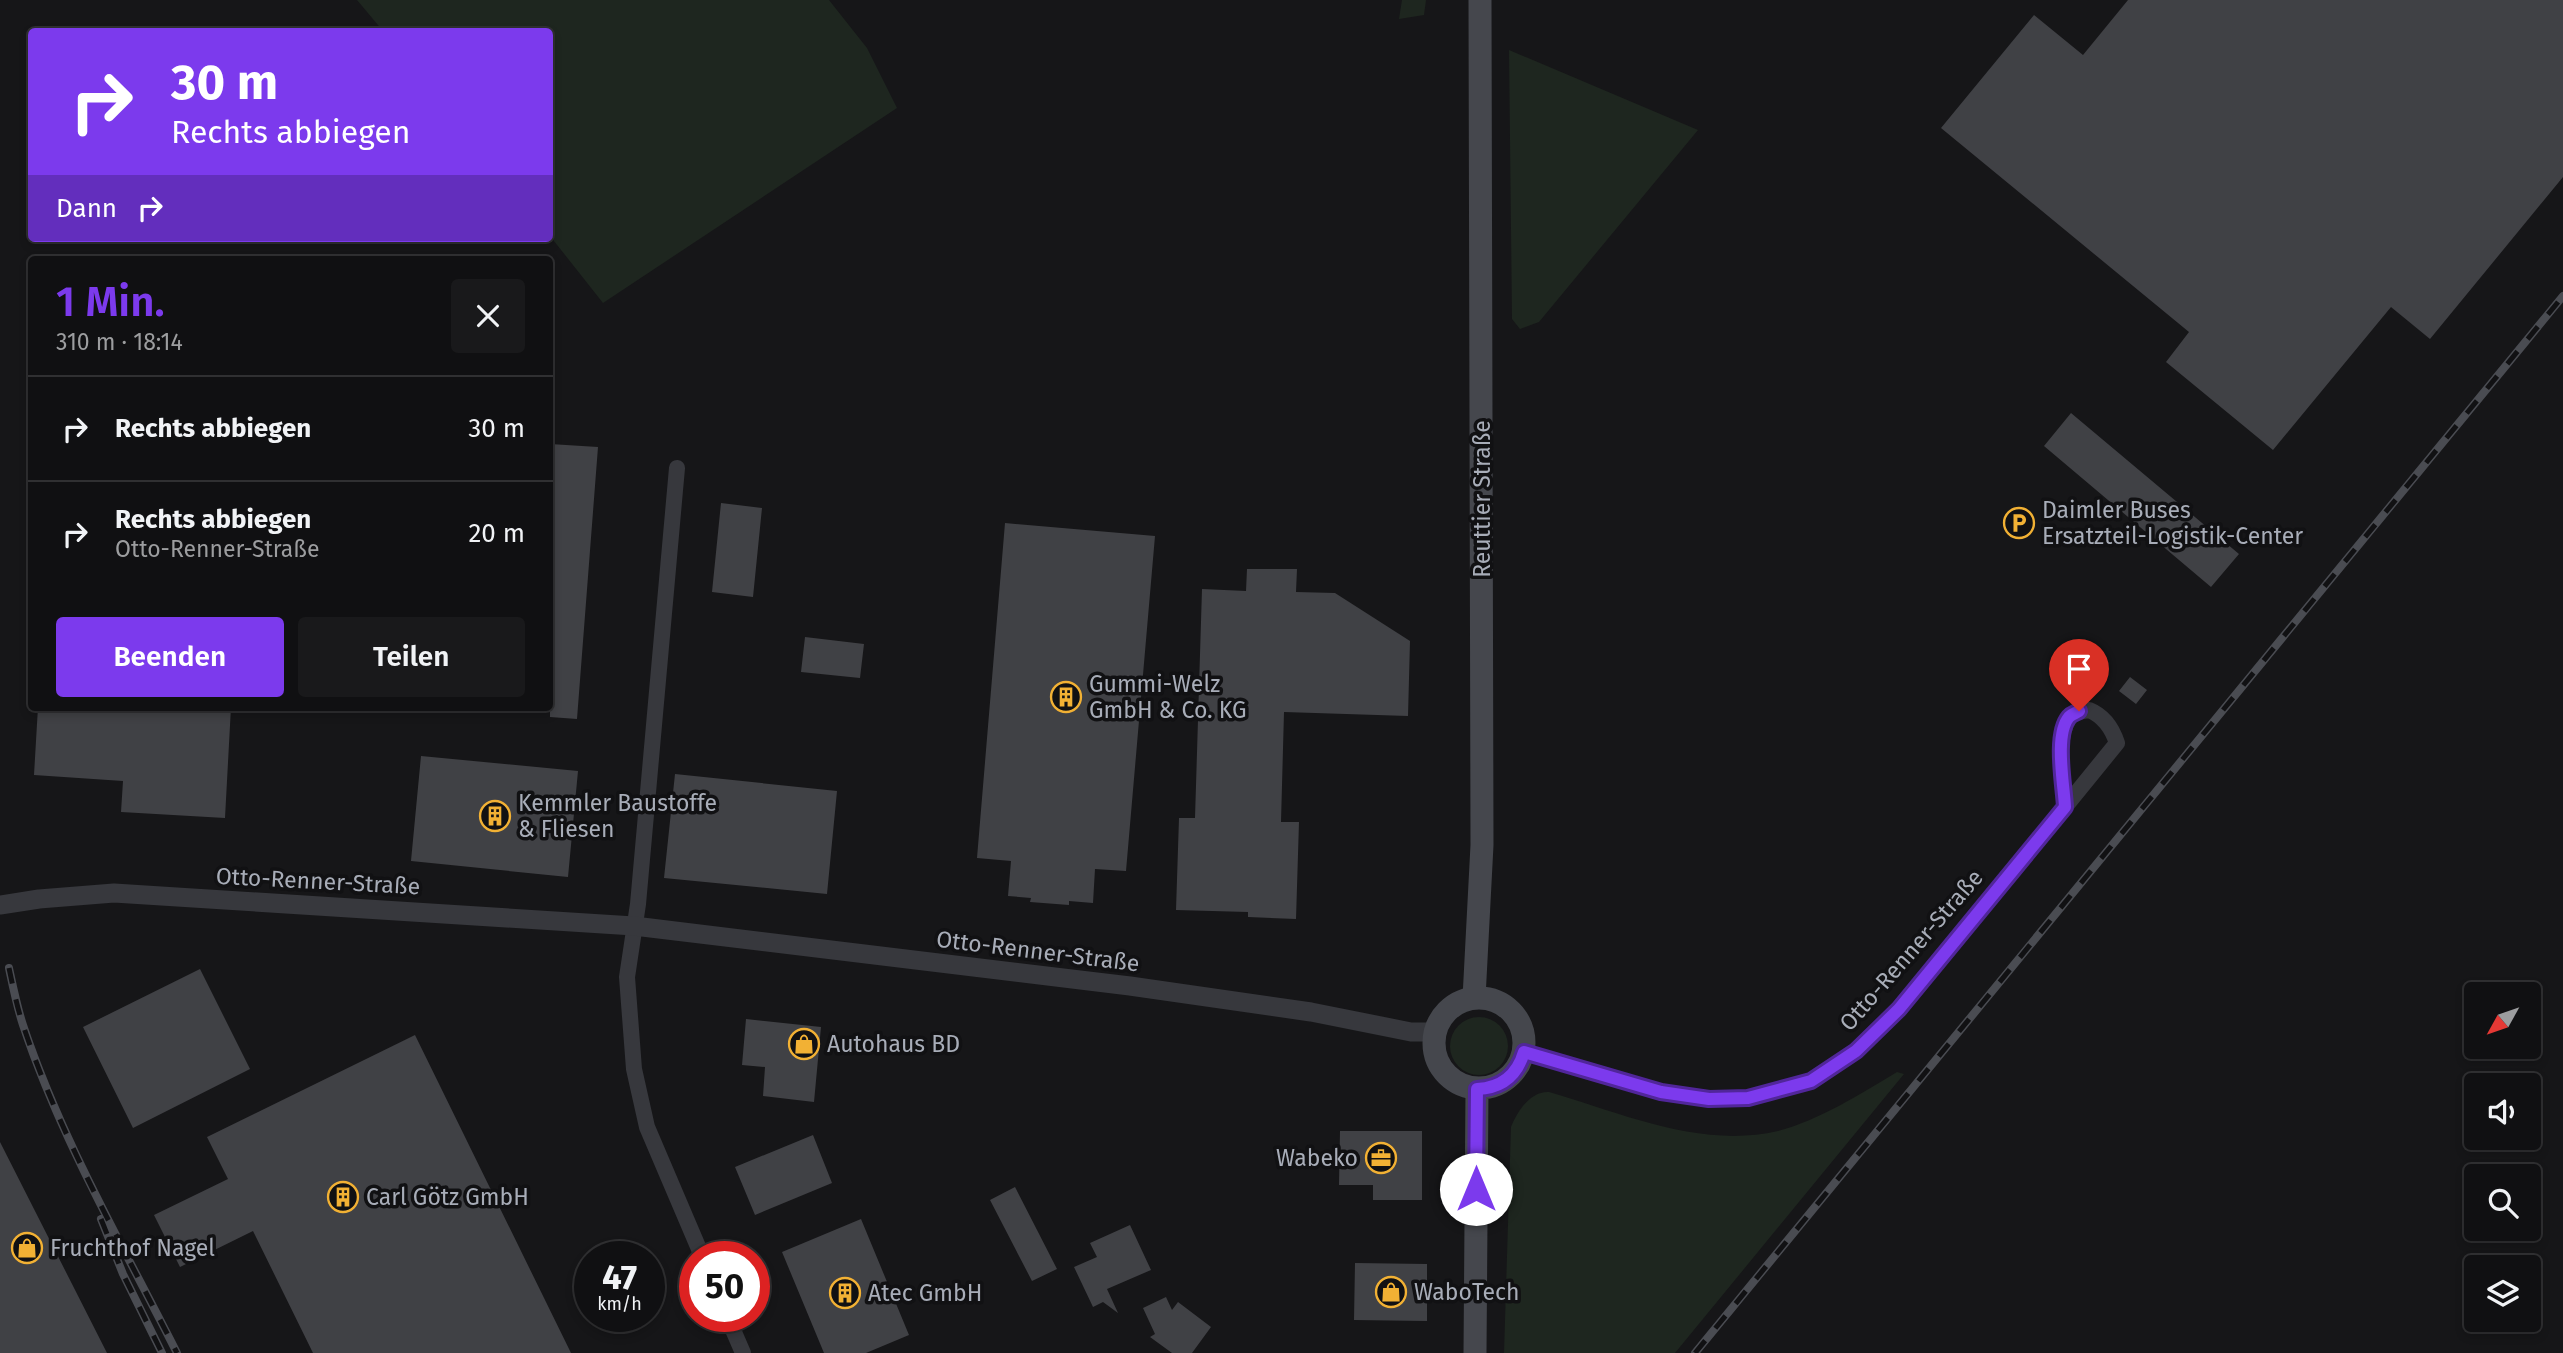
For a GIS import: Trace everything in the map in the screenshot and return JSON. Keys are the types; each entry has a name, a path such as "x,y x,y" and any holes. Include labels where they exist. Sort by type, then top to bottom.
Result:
{"main road":[{"name":"Reuttier Straße","path":"1474,998 1482,845 1480,0"},
{"path":"1474,998 1498,1002 1517,1017 1522,1028 1524,1052 1511,1076 1495,1086 1477,1089 1466,1087 1446,1075 1435,1055 1435,1032 1443,1016 1457,1004 1474,998"},
{"path":"1475,1353 1477,1089"}],"street":[{"path":"677,468 627,977 634,1069 647,1126 696,1241"},
{"name":"Otto-Renner-Straße","path":"1524,1052 1661,1092 1709,1099 1748,1098 1811,1081 1856,1051 1899,1009 2065,807 2117,743 2114,734 2100,715 2088,710 2079,711 2069,717 2063,734 2061,755 2065,807"},
{"name":"Otto-Renner-Straße","path":"0,905 114,893 634,926 1130,986 1311,1012 1411,1032 1435,1032"},
{"path":"734,1332 743,1353"}],"shaded area":[{"path":"357,0 829,0 867,48 897,108 603,303 553,240 553,28 380,28"},
{"path":"1402,0 1426,0 1424,15 1399,19"},
{"path":"1509,50 1698,130 1539,322 1520,329 1512,319"},
{"path":"1479,1017 1490,1019 1503,1030 1508,1046 1506,1057 1495,1070 1479,1075 1468,1073 1455,1062 1450,1046 1452,1035 1463,1022"},
{"path":"1897,1072 1904,1074 1675,1353 1504,1353 1511,1127 1530,1099 1549,1092 1662,1126 1720,1135 1749,1135 1778,1131 1809,1120"}],"building":[{"path":"2128,0 2563,0 2563,177 2430,339 2391,307 2273,450 2166,362 2189,332 1941,128 2034,15 2083,55"},
{"path":"2071,413 2239,554 2211,587 2044,446"},
{"path":"553,444 598,447 577,719 550,717 550,711 553,711"},
{"path":"721,503 762,508 753,597 712,592"},
{"name":"Gummi-Welz GmbH & Co. KG","path":"1005,523 1155,536 1126,871 1095,869 1093,903 1069,901 1069,905 1030,902 1031,898 1008,896 1011,861 977,858"},
{"path":"1247,569 1297,569 1296,592 1335,593 1410,641 1408,716 1284,712 1281,822 1299,822 1296,919 1248,917 1248,912 1176,910 1179,818 1195,818 1202,589 1246,591"},
{"path":"805,637 864,644 860,678 801,672"},
{"path":"2130,677 2147,690 2136,704 2119,691"},
{"path":"38,711 231,711 225,818 121,812 123,781 34,775"},
{"name":"Kemmler Baustoffe & Fliesen","path":"421,756 578,771 568,877 411,861"},
{"path":"675,774 837,791 827,894 664,878"},
{"path":"200,969 250,1069 133,1128 83,1027"},
{"path":"746,1019 821,1027 814,1102 763,1096 765,1067 742,1065"},
{"name":"Carl Götz GmbH","path":"415,1035 571,1353 313,1353 253,1231 180,1267 154,1215 228,1179 207,1137"},
{"name":"Wabeko","path":"1340,1131 1422,1131 1422,1200 1373,1200 1373,1185 1339,1185"},
{"path":"813,1135 832,1183 755,1215 735,1167"},
{"name":"Fruchthof Nagel","path":"0,1142 107,1353 0,1353"},
{"path":"1015,1187 1057,1269 1032,1281 990,1200"},
{"name":"Atec GmbH","path":"861,1219 909,1335 866,1353 824,1353 782,1252"},
{"path":"1130,1225 1151,1270 1107,1289 1118,1313 1103,1302 1093,1307 1074,1267 1097,1257 1090,1243"},
{"name":"WaboTech","path":"1355,1263 1427,1264 1427,1321 1354,1320"},
{"path":"1166,1297 1172,1310 1178,1302 1211,1327 1192,1353 1172,1353 1150,1337 1155,1334 1143,1308"}],"railway":[{"path":"1695,1353 2563,296"},
{"path":"9,968 23,1025 74,1151 177,1353"},
{"path":"101,1219 123,1274 162,1353"}],"place":[{"name":"Daimler Buses Ersatzteil-Logistik-Center","path":"2019,523"},
{"name":"Gummi-Welz GmbH & Co. KG","path":"1066,697"},
{"name":"Kemmler Baustoffe & Fliesen","path":"495,816"},
{"name":"Autohaus BD","path":"804,1044"},
{"name":"Wabeko","path":"1381,1158"},
{"name":"Carl Götz GmbH","path":"343,1197"},
{"name":"Fruchthof Nagel","path":"27,1248"},
{"name":"WaboTech","path":"1391,1292"},
{"name":"Atec GmbH","path":"845,1293"}],"route":[{"path":"1476,1189 1477,1089 1495,1086 1511,1076 1524,1052 1661,1092 1709,1099 1748,1098 1811,1081 1856,1051 1899,1009 2065,807 2061,755 2063,734 2069,717 2079,711"}]}
